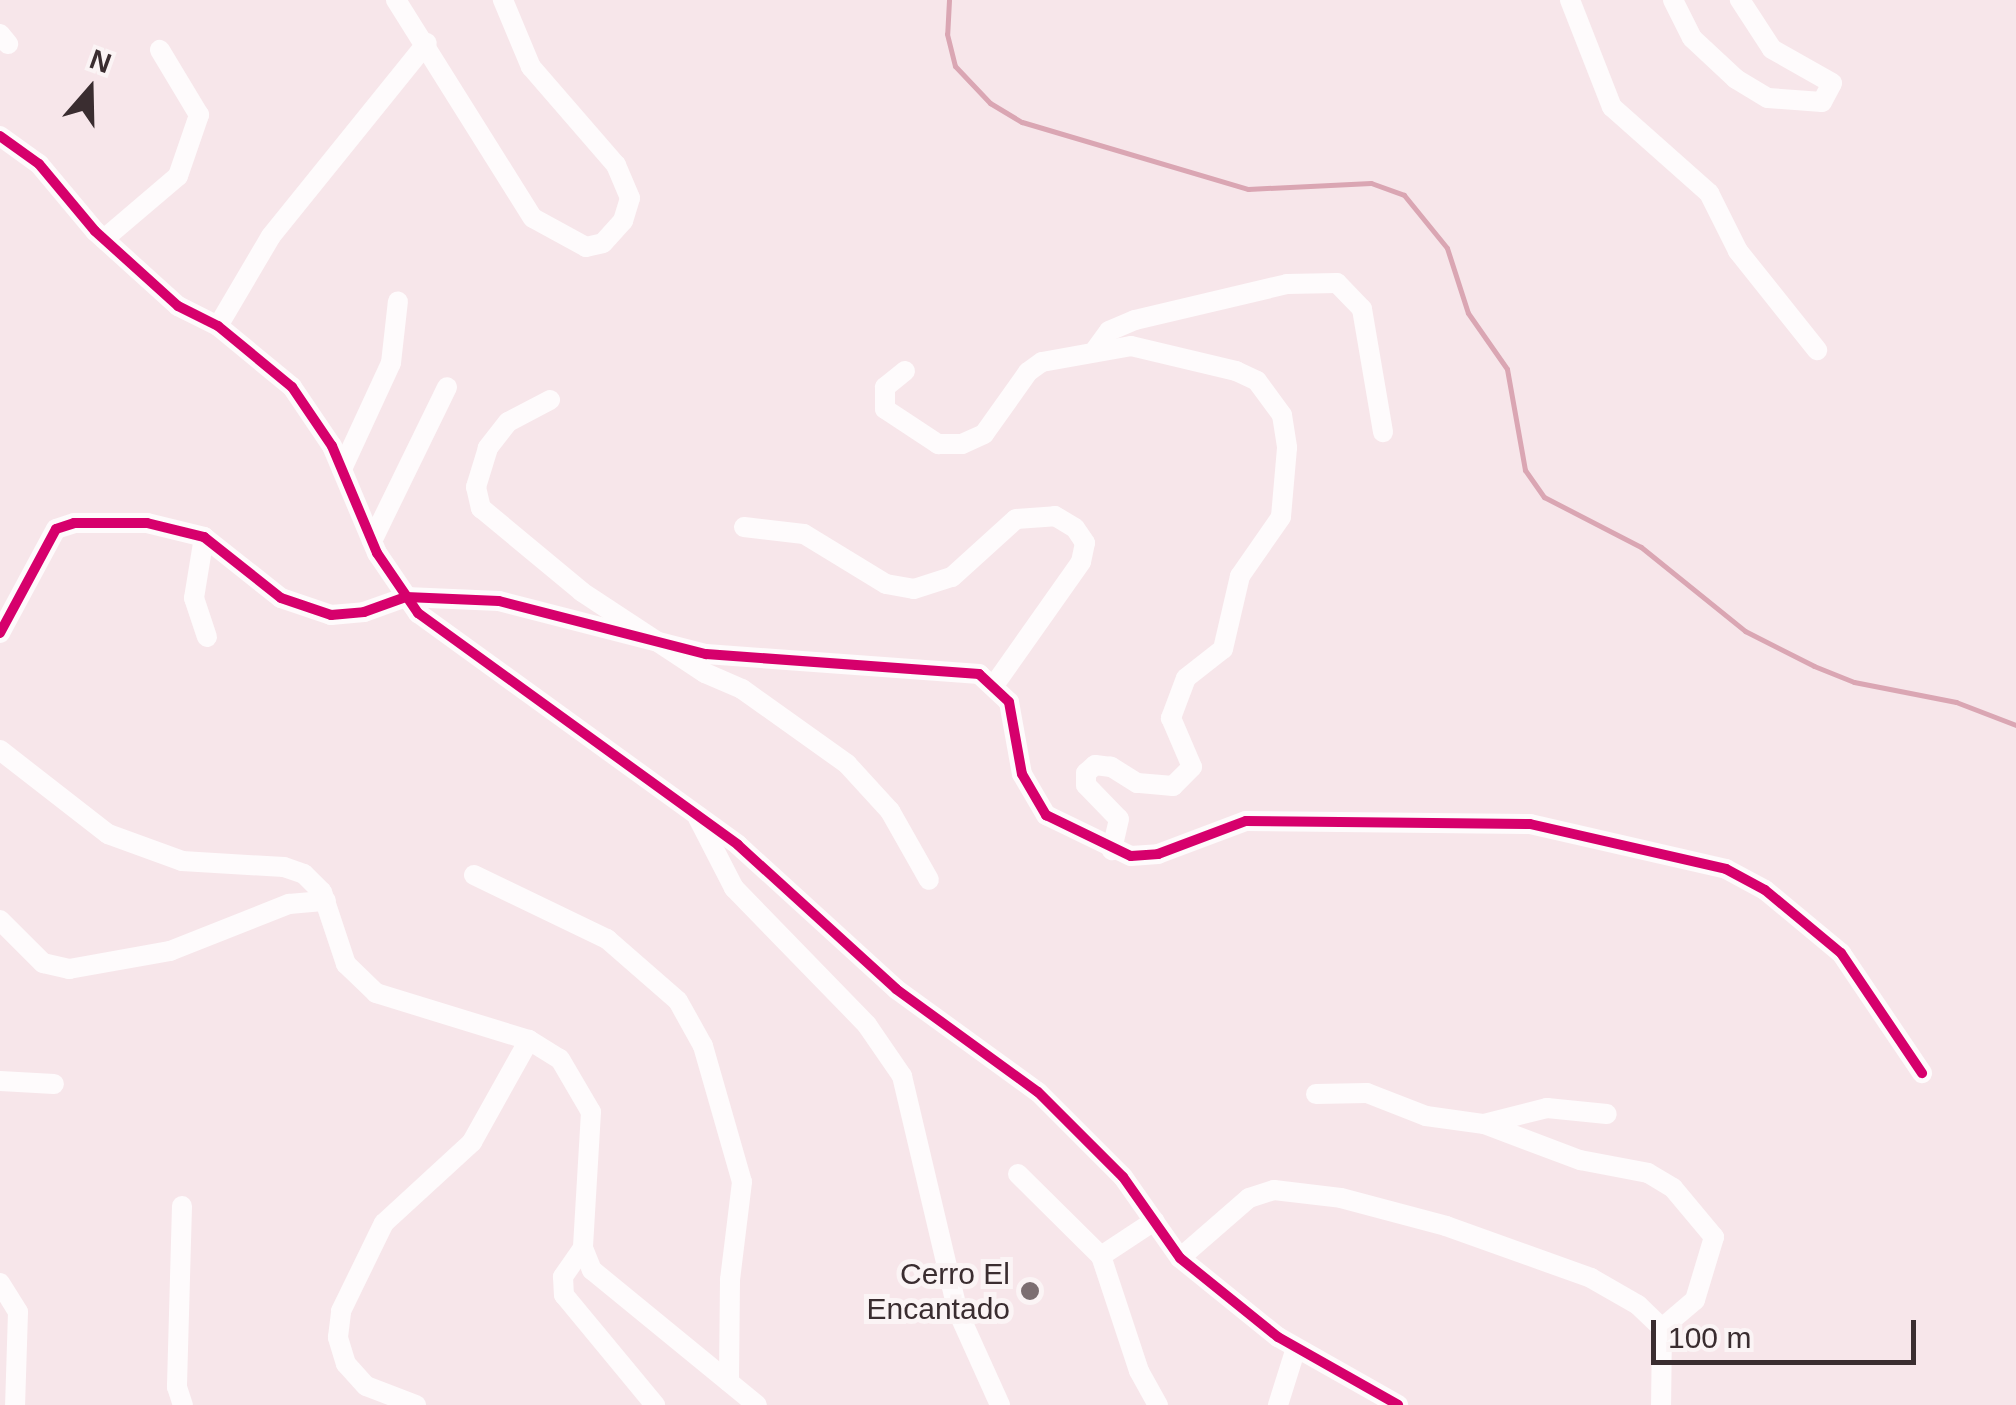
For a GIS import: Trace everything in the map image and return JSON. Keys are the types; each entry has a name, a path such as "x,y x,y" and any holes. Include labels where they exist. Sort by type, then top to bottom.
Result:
{"street":[{"path":"396,0 427,42 533,218 586,247 603,244 623,221 630,198 616,165 531,67 503,0"},
{"path":"1570,0 1612,107 1710,193 1738,250 1817,350"},
{"path":"1673,0 1692,38 1736,79 1768,98 1822,102 1832,83 1772,50 1740,0"},
{"path":"218,326 271,236 427,42"},
{"path":"104,239 178,176 199,115 160,50"},
{"path":"0,136 39,164 104,239 178,306 218,326 292,387 342,469 372,541 418,613 698,816 896,989 1038,1092 1123,1177 1180,1258 1296,1348 1398,1405"},
{"path":"1096,349 1109,330 1135,320 1288,284 1338,283 1362,310 1383,432"},
{"path":"342,469 391,363 398,302"},
{"path":"905,371 885,387 885,409 926,438 962,444 1000,418 1028,372 1074,351 1155,350 1247,376 1274,399 1287,448 1280,517 1240,576 1228,639 1186,678 1176,700 1174,730 1192,767 1173,786 1136,782 1095,765 1086,773 1086,785 1119,819 1112,850"},
{"path":"372,541 447,388"},
{"path":"550,400 508,422 488,448 476,487 481,508 582,592 742,689 848,764 890,811 929,880"},
{"path":"744,527 804,534 886,584 914,589 952,577 1016,519 1055,516 1075,528 1085,542 1080,562 996,684"},
{"path":"0,633 56,530 74,523 146,523 204,538 305,609 364,612 406,597 499,602 667,647 946,668 996,684 1009,702 1030,793 1046,815 1112,850 1158,854 1246,821 1313,820 1530,824 1686,855 1765,890 1810,922 1842,953 1922,1073"},
{"path":"204,538 194,598 206,636"},
{"path":"0,750 108,834 182,861 284,867 304,874 326,901 346,964 376,993 530,1040 560,1059 591,1112 583,1248 564,1277 564,1294 655,1405"},
{"path":"698,816 734,888 867,1025 902,1076 958,1312 1000,1405"},
{"path":"474,875 607,939 678,1000 703,1046 742,1182 730,1280 729,1382"},
{"path":"0,920 42,963 69,969 170,951 289,904 326,901"},
{"path":"416,1405 366,1386 346,1364 338,1337 341,1311 384,1223 472,1142 530,1040"},
{"path":"0,1081 54,1084"},
{"path":"1316,1094 1367,1093 1426,1116 1484,1124 1580,1160 1648,1173 1673,1188 1707,1222 1714,1237 1706,1278 1678,1319 1662,1328"},
{"path":"1484,1124 1547,1108 1608,1114"},
{"path":"1018,1174 1101,1256 1138,1371 1158,1405"},
{"path":"1180,1258 1258,1193 1341,1198 1446,1226 1591,1278 1638,1304 1662,1328 1661,1405"},
{"path":"182,1206 177,1387 184,1405"},
{"path":"1101,1256 1154,1221"},
{"path":"583,1248 604,1281 758,1405"},
{"path":"0,1283 18,1312 15,1405"},
{"path":"1278,1405 1296,1348"}],"waterway":[{"path":"949,0 947,34 955,66 990,103 1022,122 1248,189 1371,183 1404,195 1447,248 1468,313 1507,369 1525,470 1544,497 1641,547 1745,631 1814,666 1854,682 1956,702 2016,725"}],"cycle path":[{"path":"0,136 39,164 95,231 178,306 218,326 292,387 332,446 377,553 418,613 738,845 896,989 1038,1092 1123,1177 1180,1258 1278,1337 1398,1405"},
{"path":"0,633 56,529 74,523 147,523 204,537 281,598 331,615 364,612 406,597 499,601 706,654 979,674 1009,702 1022,774 1046,815 1131,856 1158,854 1246,821 1530,824 1726,869 1765,890 1841,953 1922,1073"}],"place":[{"name":"Cerro El Encantado","path":"1030,1291"}]}
